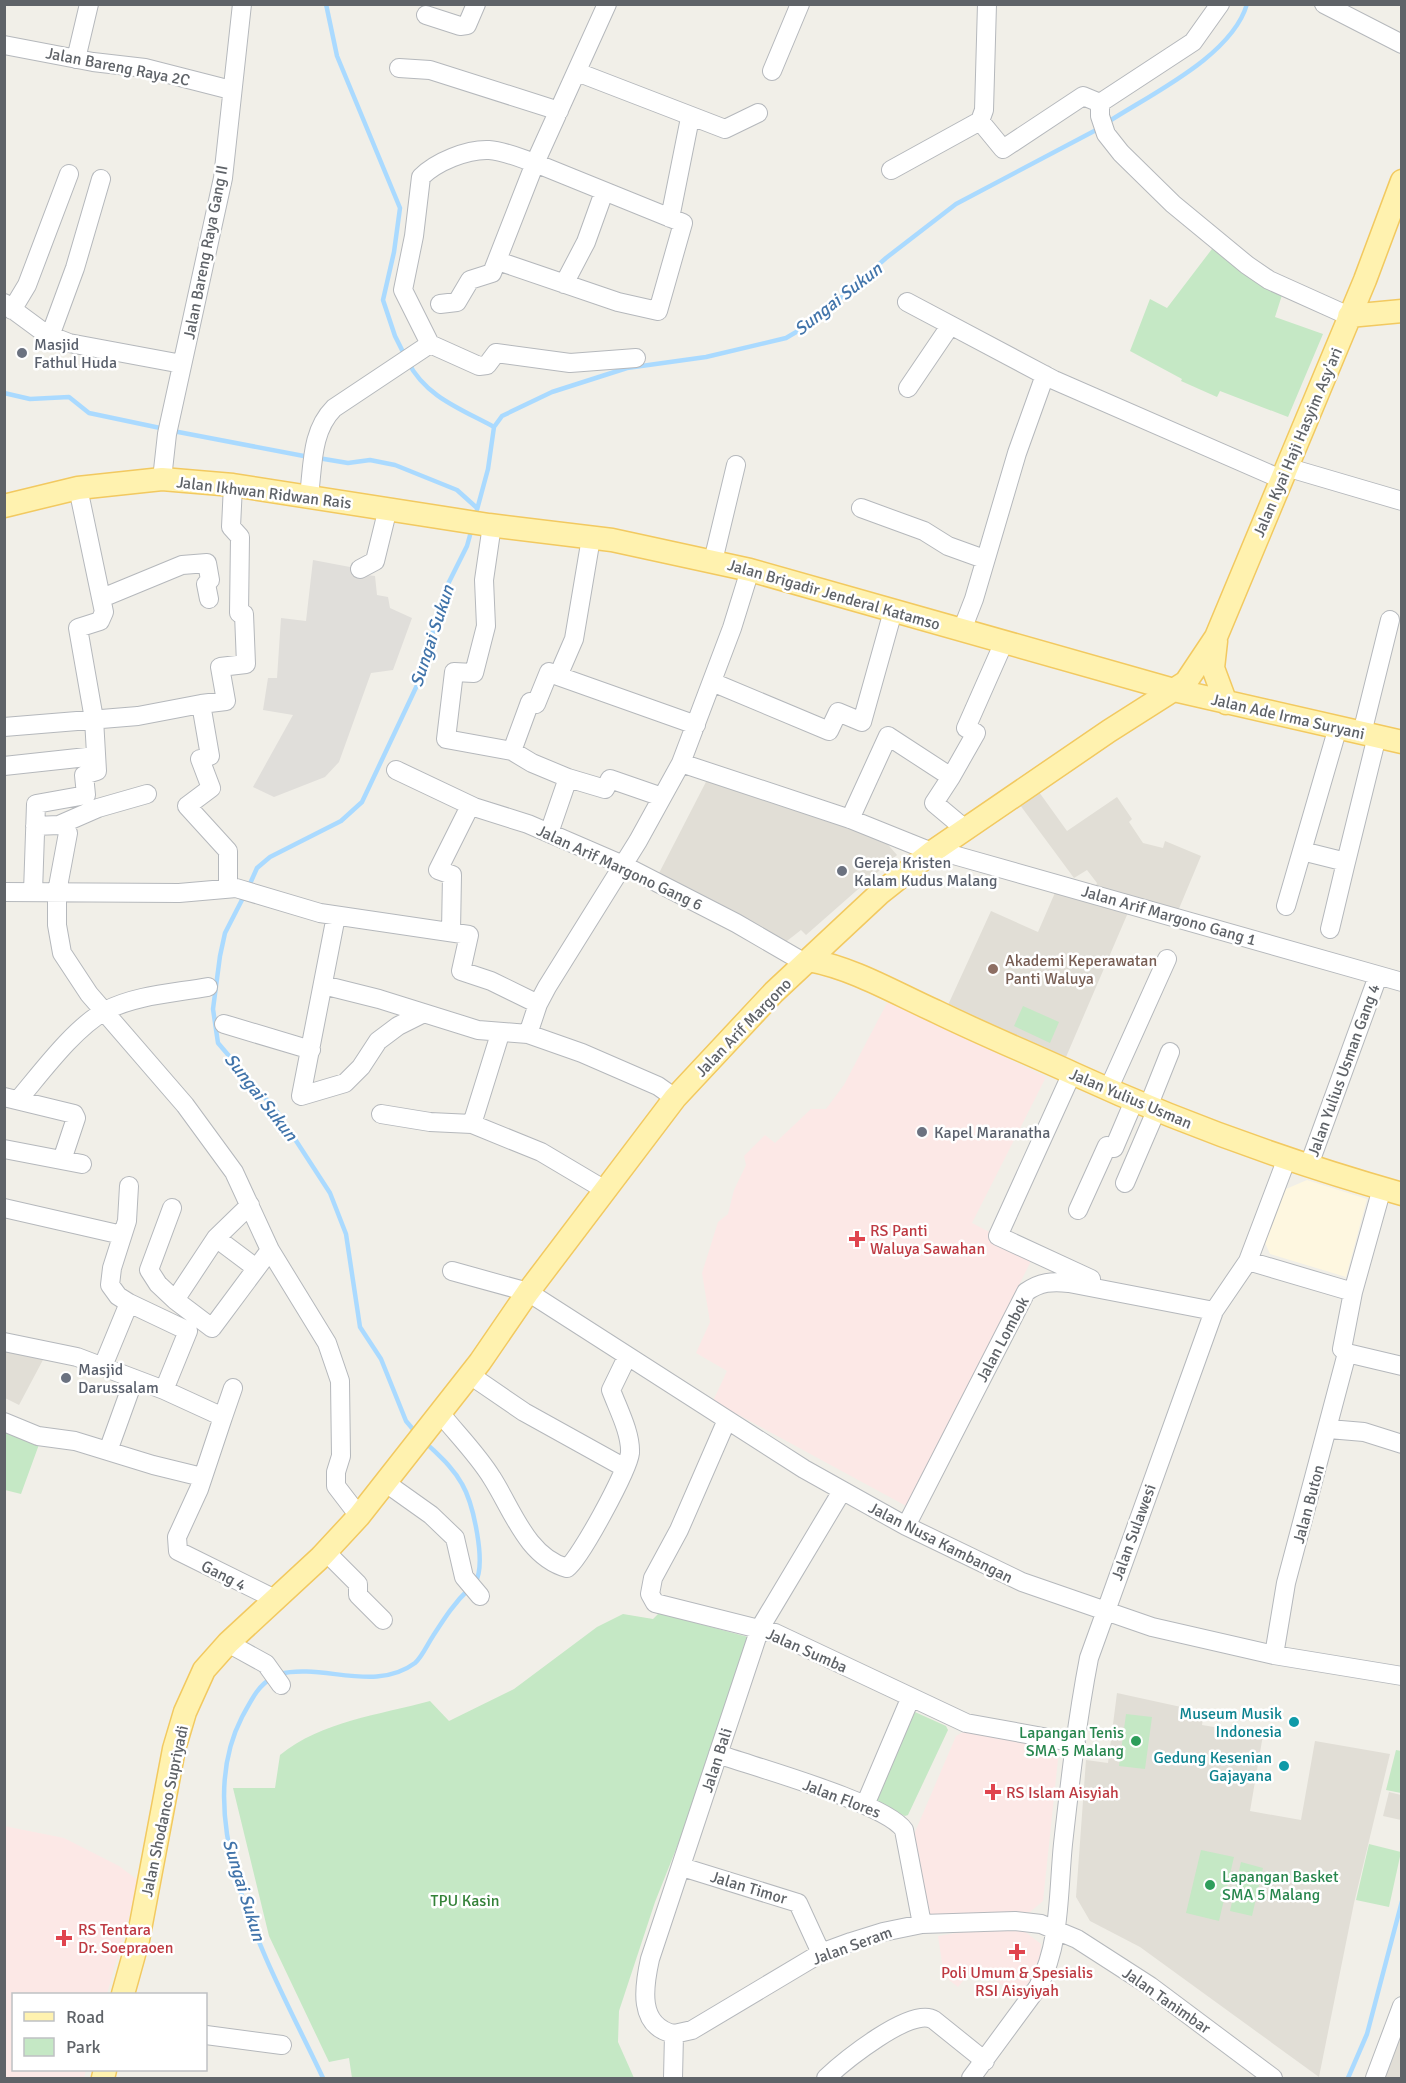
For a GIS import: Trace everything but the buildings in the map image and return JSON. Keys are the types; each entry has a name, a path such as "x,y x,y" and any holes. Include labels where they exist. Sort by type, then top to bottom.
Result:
{"main road":[{"name":"Jalan Kyai Haji Hasyim Asy'ari","path":"1174,690 1186,682 1216,637 1365,280 1401,182"},
{"path":"1365,280 1401,310"},
{"path":"1349,316 1401,310"},
{"name":"Jalan Ikhwan Ridwan Rais","path":"4,506 78,488 162,479 233,485 491,525"},
{"name":"Jalan Brigadir Jenderal Katamso","path":"491,525 591,538 713,561 1174,690"},
{"path":"1216,637 1213,668 1226,703"},
{"name":"Jalan Ade Irma Suryani","path":"1174,690 1401,742"},
{"name":"Jalan Arif Margono","path":"405,1458 470,1375 528,1292 675,1098 774,992 840,930 934,851 1109,730 1174,690"},
{"name":"Jalan Yulius Usman","path":"840,930 852,959 870,979"},
{"name":"Jalan Yulius Usman","path":"807,962 844,968 870,979 1146,1107 1287,1158 1392,1191"},
{"name":"Jalan Shodanco Supriyadi","path":"124,1993 138,1940 177,1739 195,1688 204,1670 228,1643 326,1552 359,1516 405,1458"}],"street":[{"path":"76,58 89,4"},
{"name":"Jalan Bareng Raya Gang II","path":"162,479 168,430 223,178 242,4"},
{"path":"426,15 460,26 466,25 476,4"},
{"path":"440,304 457,302 470,280 492,273 535,163 607,4"},
{"path":"772,71 800,4"},
{"path":"891,170 980,121 984,110 987,4"},
{"path":"1100,109 1193,42 1220,4"},
{"path":"1324,4 1401,44"},
{"name":"Jalan Bareng Raya 2C","path":"4,45 145,68 231,90"},
{"path":"399,68 430,70 559,111"},
{"path":"577,72 690,118 725,129 758,113"},
{"path":"980,121 1004,149 1083,96 1100,109 1106,134 1121,153 1163,195 1247,266 1284,288 1349,316"},
{"path":"670,218 690,118"},
{"path":"423,349 403,290 414,236 420,177 435,166 480,150 492,150 535,163 682,223 658,311 618,302 498,261"},
{"path":"69,174 36,264 8,307 50,336 69,343 182,364"},
{"path":"50,336 75,268 101,179"},
{"path":"564,284 586,242 604,192"},
{"path":"907,302 1049,377 1284,473 1401,501"},
{"path":"909,388 950,326"},
{"path":"423,349 479,366 487,365 496,353 570,363 636,358"},
{"path":"309,496 313,457 320,426 325,417 334,408 423,349"},
{"path":"962,630 974,599 984,559 1049,377"},
{"path":"713,561 736,465"},
{"path":"4,727 138,716 226,701 220,667 246,664 244,614 239,613 240,537 231,527 233,485"},
{"path":"33,892 36,804 86,795 84,774 97,771 94,719 78,628 100,621 103,603 78,488"},
{"path":"861,508 924,531 948,546 984,559"},
{"path":"360,569 375,561 391,509"},
{"path":"491,525 484,580 486,626 474,673 454,672 446,739 512,751 532,763 568,778 605,789 610,779 662,797"},
{"path":"558,676 574,639 591,538"},
{"path":"103,603 182,565 207,563 210,580 206,584 209,599"},
{"path":"528,1034 538,1004 623,865 681,763 712,682 750,570"},
{"path":"712,682 829,731 838,712 862,722 893,611"},
{"path":"1330,929 1346,862 1390,620"},
{"path":"965,830 934,803 976,733 966,728 1004,642"},
{"path":"512,751 530,702 536,704 549,672 696,725"},
{"path":"201,704 210,756 200,759 211,788 187,806 228,851 232,888"},
{"path":"1286,906 1338,727"},
{"path":"850,819 888,736 951,777"},
{"path":"4,766 96,756"},
{"name":"Jalan Arif Margono Gang 1","path":"681,763 850,819 934,851 1401,982"},
{"name":"Jalan Arif Margono Gang 6","path":"396,770 470,806 549,833 623,865 807,962"},
{"path":"549,833 568,778"},
{"path":"35,826 59,825 98,808 147,794"},
{"path":"451,931 452,875 438,870 470,806"},
{"path":"68,833 57,892 57,925 62,953 74,975 210,1139 234,1172 270,1250 327,1343 336,1366 340,1390 341,1456 334,1479 339,1491 359,1516"},
{"path":"1302,851 1346,862"},
{"path":"4,892 179,893 232,888 336,916 451,931 469,935 461,971 491,981 538,1004"},
{"path":"336,916 301,1096 345,1083 361,1067 378,1041 398,1026 422,1014"},
{"path":"1108,1090 1167,959"},
{"name":"Jalan Yulius Usman Gang 4","path":"1309,1165 1378,976"},
{"path":"323,985 379,999 478,1030 500,1034 528,1034 582,1053 658,1086 675,1098"},
{"path":"11,1099 70,1041 105,1011 143,998 208,987"},
{"path":"224,1024 311,1050"},
{"path":"472,1124 500,1034"},
{"path":"1125,1183 1146,1107 1170,1053"},
{"path":"1072,1074 998,1236 1054,1273 1126,1293 1214,1311"},
{"path":"11,1099 76,1116 62,1160"},
{"path":"1078,1210 1107,1146 1114,1148 1146,1107"},
{"path":"381,1114 430,1122 472,1124 541,1152 605,1190"},
{"path":"4,1149 82,1164"},
{"name":"Jalan Sulawesi","path":"972,2079 1047,1971 1056,1928 1076,1743 1089,1658 1214,1311 1248,1261 1287,1158"},
{"path":"129,1186 127,1221 110,1285 118,1296 129,1303 188,1331 164,1390"},
{"path":"1248,1261 1353,1292 1392,1191"},
{"path":"175,1300 216,1238 250,1205"},
{"path":"4,1208 122,1235"},
{"path":"172,1208 150,1270 158,1284 175,1300 212,1328 270,1250"},
{"path":"216,1238 256,1268"},
{"name":"Jalan Nusa Kambangan","path":"452,1271 528,1292 726,1422 843,1491 985,1566 1104,1613 1152,1627 1274,1655 1401,1676"},
{"name":"Jalan Lombok","path":"906,1526 1026,1292 1054,1273"},
{"name":"Jalan Buton","path":"1274,1655 1286,1583 1329,1429 1347,1353 1342,1349 1353,1292"},
{"path":"104,1366 129,1303"},
{"path":"4,1342 77,1357 104,1366 223,1417"},
{"path":"1347,1353 1401,1366"},
{"path":"440,1413 492,1477 521,1531 547,1558 563,1567 570,1566 591,1534 625,1468 630,1453 626,1430 611,1390 627,1357"},
{"path":"470,1375 524,1412 625,1468"},
{"path":"108,1451 134,1379"},
{"path":"4,1422 38,1436 75,1441 202,1477 233,1388"},
{"name":"Jalan Sumba","path":"726,1422 679,1530 652,1578 651,1596 658,1605 775,1633 910,1699 972,1725 1076,1743"},
{"path":"1329,1429 1364,1432 1401,1444"},
{"name":"Gang 4","path":"202,1477 177,1537 177,1546 181,1554 275,1599"},
{"path":"386,1483 431,1515 455,1538 464,1577 480,1596"},
{"name":"Jalan Bali","path":"674,2034 667,2032 648,2014 644,2002 644,1987 650,1959 760,1628 843,1491"},
{"path":"326,1552 358,1584 358,1595 384,1620"},
{"path":"228,1643 266,1664 281,1685"},
{"path":"865,1805 910,1699"},
{"name":"Jalan Flores","path":"718,1754 865,1805 895,1820 904,1830 922,1924"},
{"name":"Jalan Timor","path":"682,1867 798,1903 821,1953"},
{"name":"Jalan Seram","path":"674,2034 693,2030 821,1953 883,1932 922,1924 989,1920 1041,1924 1056,1928"},
{"name":"Jalan Tanimbar","path":"1056,1928 1150,1986 1273,2079"},
{"path":"1375,2079 1401,2006"},
{"path":"826,2079 868,2043 894,2029 925,2017 934,2020 985,2061"},
{"path":"673,2079 674,2034"},
{"path":"207,2035 282,2045"}],"shaded area":[{"path":"313,560 350,567 358,574 375,576 377,595 388,597 390,608 412,618 393,670 371,673 339,762 325,777 274,797 253,787 293,715 263,710 268,678 277,678 281,618 306,621"},
{"path":"709,776 877,832 897,855 806,935 801,930 783,944 657,877"},
{"path":"1039,792 1067,831 1117,797 1132,819 1129,822 1143,843 1163,848 1165,841 1201,856 1178,911 1095,888 1097,883 1087,870 1074,878 1020,805"},
{"path":"1057,888 1130,908 1066,1057 948,1005 991,911 1038,932"},
{"name":"RS Panti Waluya Sawahan","path":"888,1001 1046,1077 972,1223 1034,1255 908,1507 713,1401 727,1371 696,1353 710,1322 702,1273 718,1222 728,1214 734,1190 746,1165 744,1156 765,1135 775,1143 811,1109 826,1109 844,1085"},
{"path":"1307,1180 1367,1199 1346,1277 1270,1254 1262,1236 1276,1197 1286,1189"},
{"path":"5,1346 44,1358 19,1405 5,1398"},
{"path":"1117,1693 1204,1712 1202,1725 1263,1735 1250,1811 1301,1820 1315,1741 1390,1754 1354,1903 1319,2077 1140,1947 1090,1921 1076,1897 1086,1760 1108,1763"},
{"name":"RS Islam Aisyiah","path":"965,1731 1059,1750 1043,1901 1030,1912 929,1915 912,1839 956,1736"},
{"path":"1389,1792 1401,1795 1401,1820 1383,1816"},
{"name":"RS Tentara Dr. Soepraoen","path":"4,1826 64,1838 119,1866 139,1881 107,1993 12,1993 12,2071 86,2071 84,2078 5,2078"},
{"path":"1019,1927 1041,1944 1039,1968 1018,1998 976,1965 958,1987 944,1976 938,1936 979,1929"},
{"path":"1401,2018 1401,2078 1379,2078"}],"green space":[{"path":"1215,245 1282,295 1275,317 1323,334 1288,417 1220,391 1217,397 1181,381 1182,379 1130,351 1150,299 1167,308"},
{"path":"1023,1006 1059,1022 1050,1043 1014,1026"},
{"path":"4,1426 41,1439 21,1494 5,1490"},
{"name":"TPU Kasin","path":"659,1613 748,1637 694,1804 655,1902 619,2011 618,2042 634,2078 352,2078 349,2058 329,2062 269,1936 233,1788 275,1788 280,1755 296,1743 314,1734 352,1720 430,1701 449,1721 514,1689 597,1627 623,1614 653,1619"},
{"path":"915,1712 946,1726 948,1730 908,1815 905,1816 875,1802"},
{"name":"Lapangan Tenis SMA 5 Malang","path":"1126,1714 1152,1717 1145,1769 1119,1766"},
{"path":"1396,1750 1401,1751 1401,1793 1386,1790"},
{"path":"1369,1844 1401,1852 1389,1907 1356,1900"},
{"name":"Lapangan Basket SMA 5 Malang","path":"1201,1850 1234,1857 1219,1921 1186,1913"},
{"path":"1241,1862 1263,1868 1252,1916 1230,1911"}],"waterway":[{"path":"326,4 337,56 400,208 394,252 383,300 395,336 404,354"},
{"name":"Sungai Sukun","path":"1108,122 1167,86 1208,57 1238,23 1247,4"},
{"name":"Sungai Sukun","path":"475,517 488,469 494,427 502,416 552,392 627,368 706,357 786,338 815,321 886,258 956,204 1098,129"},
{"path":"408,362 424,384 434,393 494,427"},
{"path":"4,393 30,399 69,397 89,413 165,429"},
{"path":"173,431 309,457"},
{"path":"318,458 348,463 370,460 395,465 457,490 477,508"},
{"name":"Sungai Sukun","path":"249,886 257,868 270,857 341,821 362,802 420,679 444,592 467,546 472,528"},
{"name":"Sungai Sukun","path":"245,894 225,933 220,956 213,1009 218,1043 278,1113 330,1193 346,1234 360,1327 381,1359 406,1421 417,1434"},
{"name":"Sungai Sukun","path":"425,1442 454,1472 466,1493 474,1519 479,1548 480,1562 475,1583"},
{"name":"Sungai Sukun","path":"279,1674 313,1672 366,1677 399,1672 418,1660 450,1611 469,1589"},
{"name":"Sungai Sukun","path":"272,1678 258,1690 242,1717 227,1760 224,1806 230,1853 244,1902 262,1949 323,2078"},
{"path":"1348,2078 1367,2034 1402,1901"}],"place":[{"name":"Masjid Fathul Huda","path":"22,353"},
{"name":"Gereja Kristen Kalam Kudus Malang","path":"842,871"},
{"name":"Akademi Keperawatan Panti Waluya","path":"993,969"},
{"name":"Kapel Maranatha","path":"922,1132"},
{"name":"RS Panti Waluya Sawahan","path":"857,1239"},
{"name":"Masjid Darussalam","path":"66,1378"},
{"name":"Museum Musik Indonesia","path":"1294,1722"},
{"name":"Lapangan Tenis SMA 5 Malang","path":"1136,1741"},
{"name":"Gedung Kesenian Gajayana","path":"1284,1766"},
{"name":"RS Islam Aisyiah","path":"993,1792"},
{"name":"Lapangan Basket SMA 5 Malang","path":"1210,1885"},
{"name":"RS Tentara Dr. Soepraoen","path":"64,1938"},
{"name":"Poli Umum & Spesialis RSI Aisyiyah","path":"1017,1952"}]}
